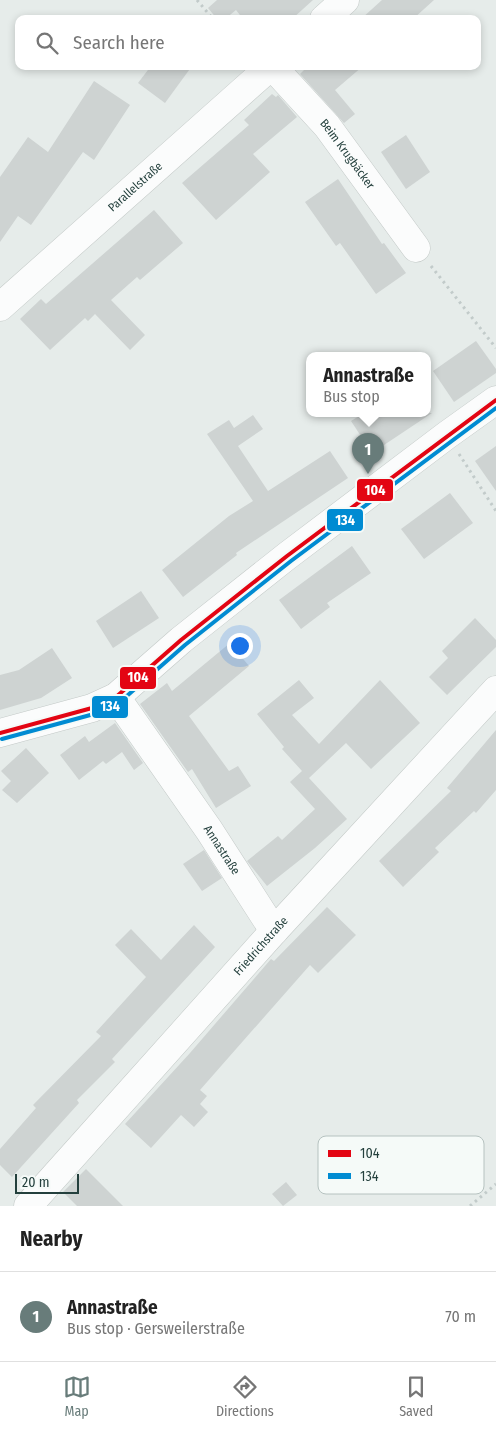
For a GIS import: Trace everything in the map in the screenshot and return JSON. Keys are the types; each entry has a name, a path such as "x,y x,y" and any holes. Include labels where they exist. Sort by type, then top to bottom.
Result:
{"street":[{"path":"328,15 344,0"},
{"name":"Parallelstraße","path":"0,307 267,70"},
{"name":"Beim Krugbäcker","path":"275,70 327,126 416,248"},
{"path":"0,733 92,708 116,697 180,640 287,556 446,435 496,400"},
{"name":"Friedrichstraße","path":"28,1206 274,931 496,690"},
{"name":"Annastraße","path":"116,697 204,822 274,931"}],"path":[{"path":"197,0 210,15"},
{"path":"416,248 472,315 496,348"},
{"path":"464,461 496,512"},
{"path":"470,1206 496,1184"}],"building":[{"path":"217,0 313,0 296,15 240,15 236,10 230,15 214,15 208,8"},
{"path":"382,0 434,0 417,15 365,15"},
{"path":"148,70 189,70 165,103 138,83"},
{"path":"304,70 358,70 335,90 355,114 344,123 300,74"},
{"path":"94,81 130,105 94,160 83,152 31,225 18,216 0,242 0,177 28,137 48,152"},
{"path":"272,94 276,97 278,95 297,117 253,154 270,172 216,220 182,183 249,125 244,120"},
{"path":"406,135 430,172 406,189 381,152"},
{"path":"338,179 382,244 384,243 406,273 376,294 340,243 336,246 305,202"},
{"path":"154,210 183,243 140,280 137,277 111,300 145,335 130,350 95,314 88,321 85,318 50,350 20,319 41,299 46,304"},
{"path":"476,341 496,369 496,373 454,402 433,371"},
{"path":"253,415 263,429 238,446 268,491 330,451 348,478 236,553 237,555 183,597 162,570 229,516 253,501 207,434 229,420 234,428"},
{"path":"358,417 426,417 372,453 351,421"},
{"path":"496,446 496,491 475,461"},
{"path":"450,493 473,523 424,559 401,529"},
{"path":"352,546 371,573 327,603 330,607 301,629 279,600"},
{"path":"141,591 159,618 113,648 96,621"},
{"path":"475,618 496,640 496,647 447,695 429,677 448,658 442,651"},
{"path":"230,643 249,666 189,716 229,771 238,766 251,786 216,808 192,769 188,772 140,704 167,683 172,691"},
{"path":"52,648 72,678 41,698 0,710 0,675 19,670"},
{"path":"299,680 314,698 292,715 319,744 380,680 420,723 371,769 346,743 309,778 347,819 315,848 267,886 247,861 278,836 282,840 315,809 290,782 302,771 282,749 284,747 257,714"},
{"path":"115,723 143,763 134,770 122,752 106,764 103,761 79,780 60,755 85,736 89,742"},
{"path":"496,730 496,790 476,813 474,811 435,848 439,852 403,887 379,861 451,791 447,788"},
{"path":"26,748 49,773 17,803 2,790 11,781 1,771"},
{"path":"204,850 222,878 202,891 183,864"},
{"path":"327,907 356,935 318,973 310,965 200,1090 207,1096 200,1104 208,1112 194,1127 181,1115 151,1148 125,1124 190,1053 271,959 274,961"},
{"path":"194,925 215,947 112,1059 115,1062 77,1100 79,1103 12,1177 0,1165 0,1149 36,1108 33,1105 101,1036 96,1032 146,977 115,945 131,929 161,960"},
{"path":"86,1169 123,1206 77,1206 63,1192"},
{"path":"286,1182 297,1195 283,1206 272,1194"}],"transit line":[{"name":"104","path":"0,733 92,708 116,697 181,640 287,556 496,400"},
{"name":"134","path":"2,739 94,714 120,702 185,645 291,561 496,408"}],"place":[{"name":"Annastraße","path":"368,474"}]}
